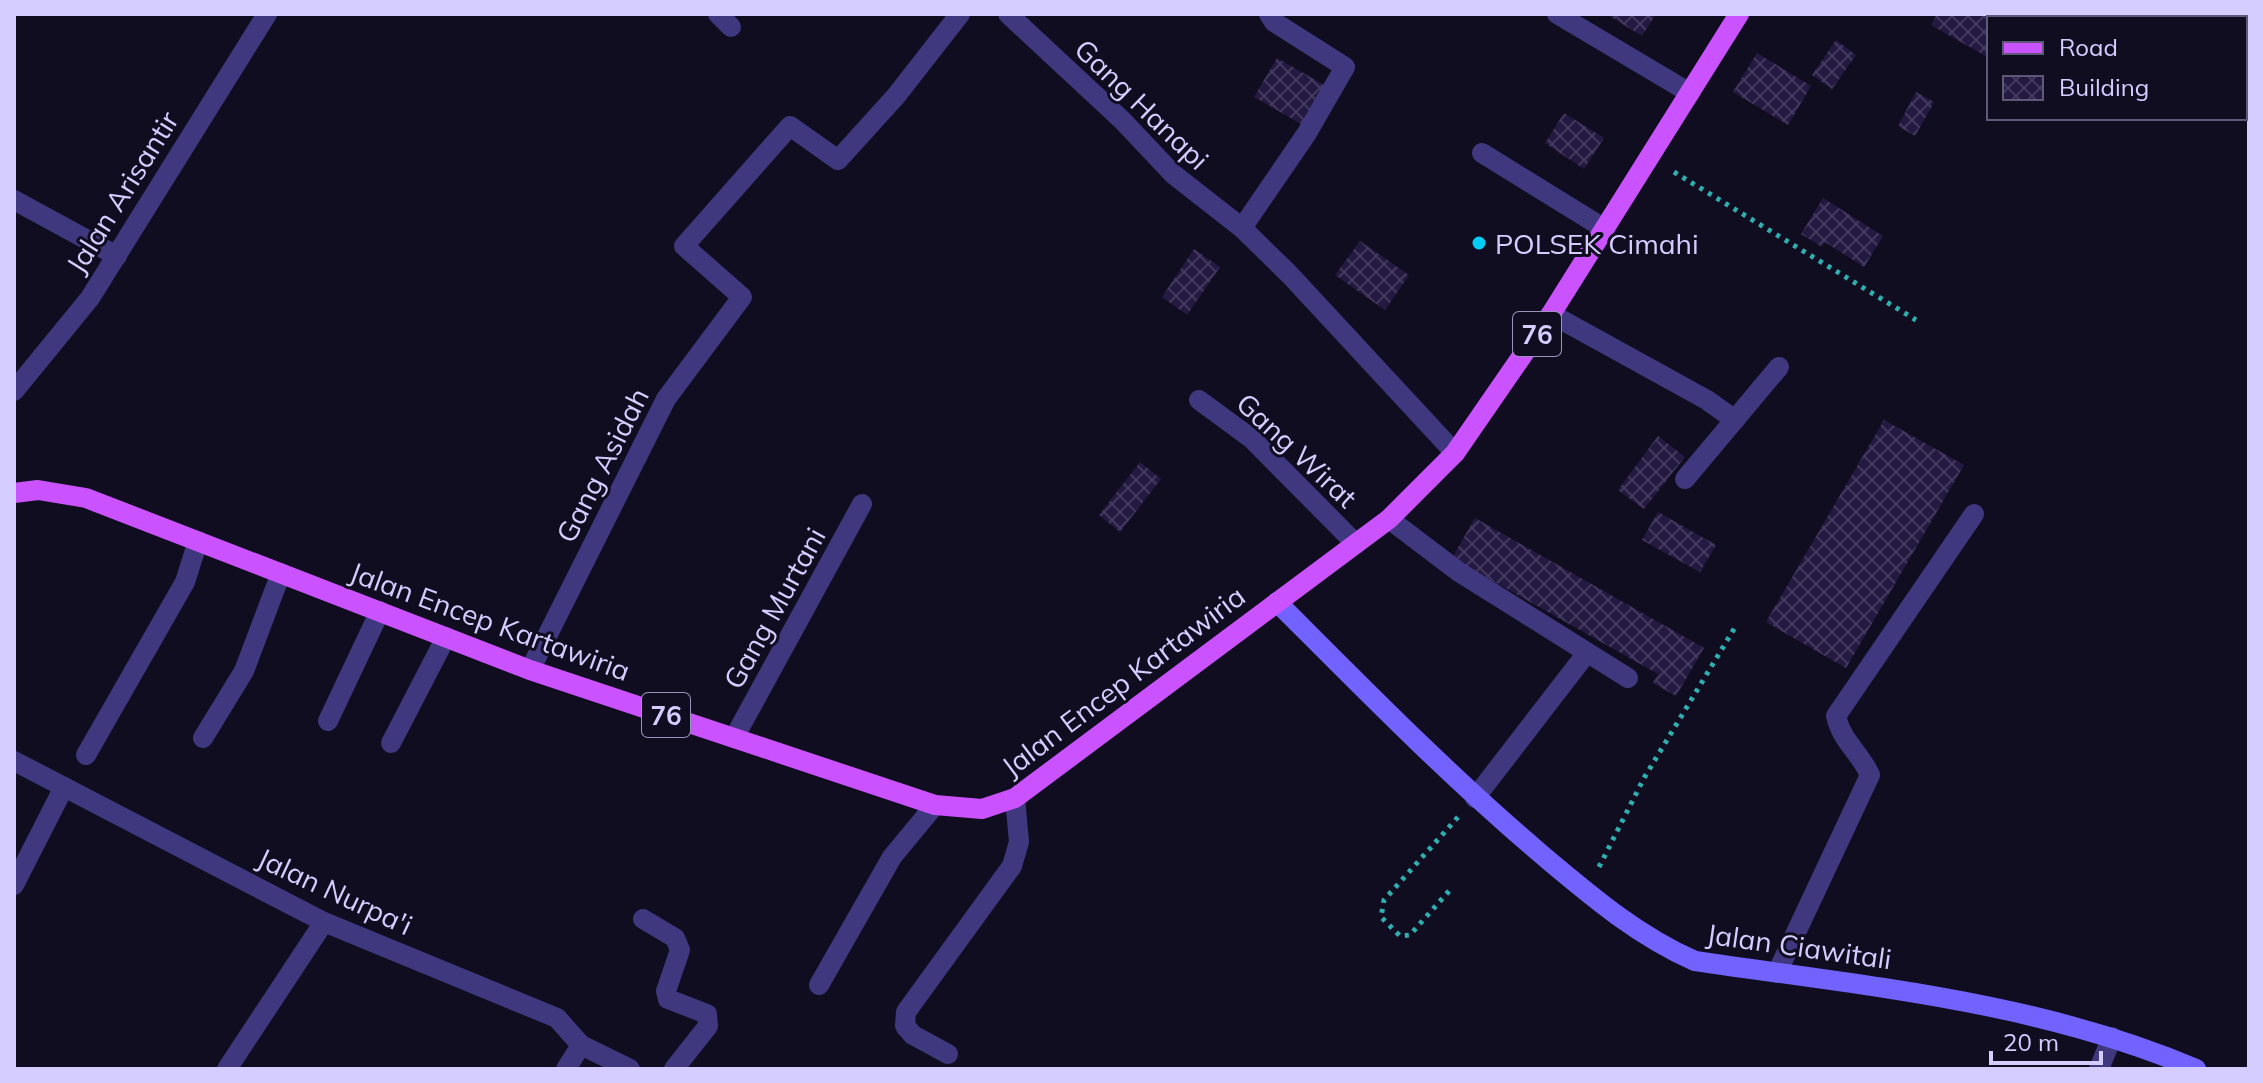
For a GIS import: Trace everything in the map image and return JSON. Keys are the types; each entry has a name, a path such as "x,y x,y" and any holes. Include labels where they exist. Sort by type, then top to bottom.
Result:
{"main road":[{"name":"Jalan Encep Kartawiria","path":"14,493 38,490 86,498 530,670 935,805 982,809 1015,798 1356,544 1389,519 1455,453 1551,314 1739,14"},
{"name":"Jalan Ciawitali","path":"1277,602 1475,798 1588,894 1657,944 1695,961 1943,995 2112,1037 2183,1066"}],"street":[{"name":"Jalan Arisantir","path":"14,391 90,298 267,14"},
{"name":"Gang Asidah","path":"530,670 666,399 742,297 684,246 790,126 838,160 896,96 960,14"},
{"name":"Gang Hanapi","path":"1008,14 1122,120 1173,174 1242,228 1333,318 1370,365 1455,453"},
{"path":"1242,228 1307,133 1345,67 1274,22 1269,14"},
{"path":"1557,14 1690,93"},
{"path":"1482,153 1605,229"},
{"path":"14,200 117,256"},
{"path":"1551,314 1707,400 1735,420"},
{"path":"1685,479 1779,367"},
{"name":"Gang Wirat","path":"1199,400 1252,439 1356,544"},
{"name":"Gang Murtani","path":"734,738 862,504"},
{"path":"1777,973 1870,775 1863,760 1841,736 1836,716 1974,514"},
{"path":"1389,519 1459,572 1628,678"},
{"path":"86,755 185,582 198,541"},
{"path":"203,738 244,671 281,573"},
{"path":"328,721 380,611"},
{"path":"391,743 446,637"},
{"path":"1475,798 1586,654"},
{"name":"Jalan Nurpa'i","path":"14,761 324,922 557,1018 581,1045 630,1069"},
{"path":"14,885 64,787"},
{"path":"948,1054 913,1035 905,1026 906,1012 1012,866 1019,842 1015,798"},
{"path":"819,985 892,857 935,805"},
{"path":"643,919 675,938 680,950 666,991 668,999 707,1014 709,1019 708,1026 674,1069"},
{"path":"227,1069 324,922"},
{"path":"2099,1069 2112,1037"},
{"path":"566,1069 581,1045"}],"path":[{"path":"1649,157 1916,320"},
{"path":"1588,894 1644,778 1737,624"},
{"path":"1449,891 1410,935 1400,936 1381,917 1384,900 1475,798"}],"building":[{"path":"1606,14 1656,14 1642,36"},
{"path":"1937,14 2032,16 1987,16 1987,57 1931,25"},
{"path":"1836,40 1856,55 1832,89 1812,75"},
{"path":"1757,53 1811,86 1788,125 1733,92"},
{"path":"1277,58 1326,86 1303,125 1254,97"},
{"path":"1916,92 1934,102 1915,136 1898,126"},
{"path":"1564,113 1604,138 1584,169 1545,143"},
{"path":"1823,198 1883,236 1864,267 1825,242 1822,247 1801,234"},
{"path":"1360,241 1409,275 1385,310 1335,275"},
{"path":"1194,249 1220,267 1187,315 1162,297"},
{"path":"1884,420 1964,465 1846,668 1766,622"},
{"path":"1658,436 1685,457 1644,509 1618,490"},
{"path":"1140,462 1161,479 1120,532 1099,515"},
{"path":"1658,512 1716,545 1700,572 1642,540"},
{"path":"1475,518 1704,648 1676,696 1653,683 1658,674 1452,558"}],"place":[{"name":"POLSEK Cimahi","path":"1479,243"}]}
